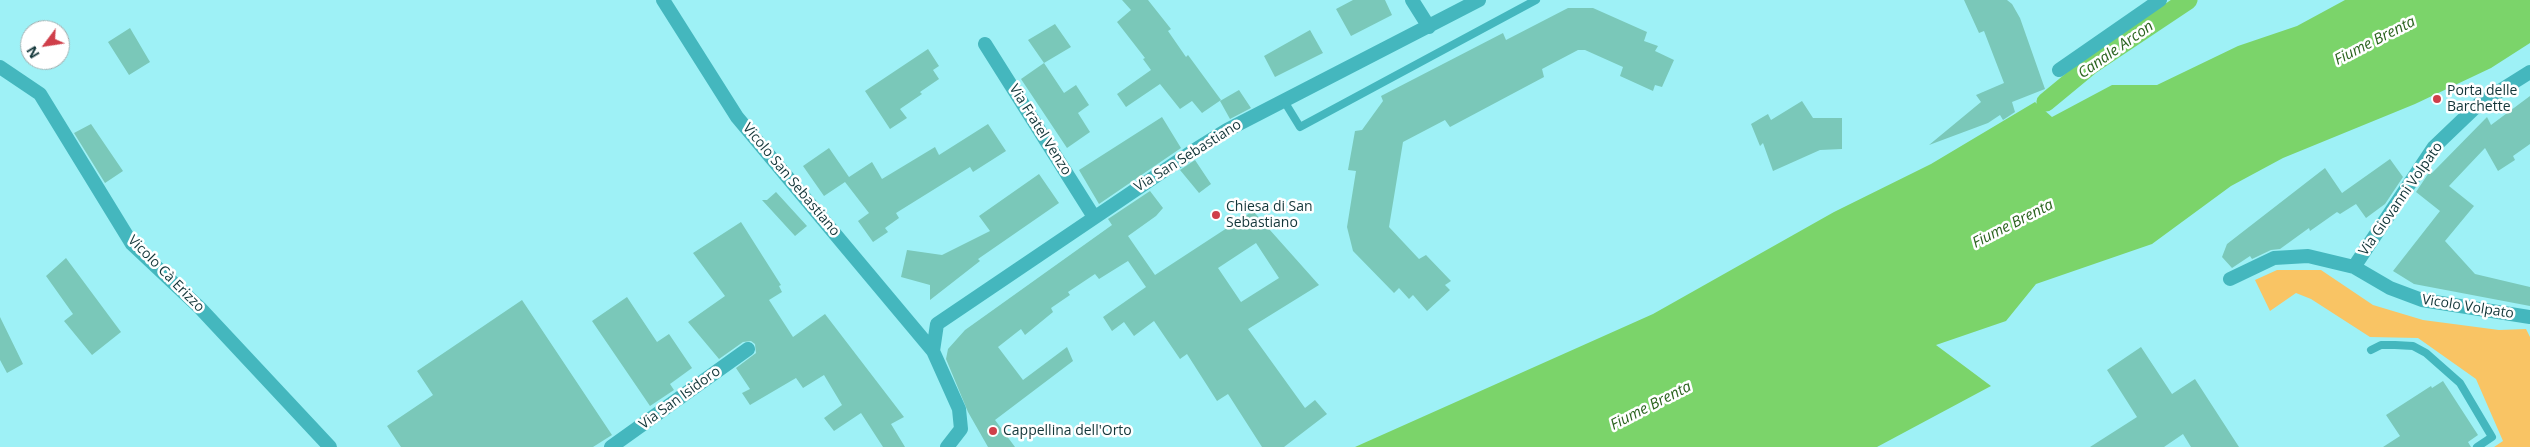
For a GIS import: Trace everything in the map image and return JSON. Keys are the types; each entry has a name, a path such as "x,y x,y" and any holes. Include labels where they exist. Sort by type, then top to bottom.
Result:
{"street":[{"name":"Vicolo San Sebastiano","path":"663,0 697,57 737,116 933,351 960,409 961,429 947,447"},
{"path":"1412,0 1429,27"},
{"name":"Via San Sebastiano","path":"933,351 937,324 1094,217 1227,130 1479,0"},
{"path":"2059,70 2160,0"},
{"name":"Via Fratel Venzo","path":"985,44 1094,217"},
{"name":"Vicolo Cà Erizzo","path":"0,67 40,94 132,244 200,308 330,447"},
{"name":"Via Giovanni Volpato","path":"2230,279 2274,258 2308,256 2354,267 2434,146 2479,104 2530,72"},
{"name":"Vicolo Volpato","path":"2354,267 2390,288 2422,300 2530,317"},
{"name":"Via San Isidoro","path":"611,447 748,349"}],"lane":[{"path":"1284,101 1300,127 1536,0"},
{"path":"2371,350 2381,344 2413,346 2426,353 2460,383 2492,437 2476,447"}],"shaded area":[{"path":"2277,270 2321,270 2373,305 2423,320 2499,330 2526,329 2530,337 2530,447 2494,447 2503,441 2476,379 2418,338 2370,337 2311,299 2296,293 2270,311 2255,280"}],"water":[{"name":"Fiume Brenta","path":"2345,0 2530,0 2530,43 2491,68 2415,104 2283,158 2231,186 2152,244 2036,284 2006,321 1936,345 1991,386 1877,447 1355,447 1653,314 1834,212 1931,164 2035,102 2052,117 2112,85 2157,85 2238,46 2297,26"}],"building":[{"path":"1122,0 1148,0 1171,29 1168,31 1186,57 1188,55 1221,100 1202,113 1192,101 1180,109 1160,84 1126,107 1117,94 1151,70 1143,59 1145,58 1117,22 1131,10"},
{"path":"1353,0 1385,0 1392,15 1351,36 1336,9"},
{"path":"1964,0 2007,0 2012,4 2020,18 2045,89 2012,102 2015,112 2003,120 2000,115 1988,123 1929,145 1981,102 1976,95 2004,83 1984,31 1979,33"},
{"path":"1568,8 1593,8 1647,32 1644,41 1658,46 1655,51 1674,60 1662,87 1655,85 1653,91 1620,76 1623,67 1585,50 1578,50 1542,69 1544,77 1450,127 1445,120 1403,142 1389,227 1419,259 1426,255 1451,281 1445,285 1450,290 1427,311 1413,295 1409,299 1399,288 1394,293 1353,251 1347,227 1356,171 1348,170 1355,131 1362,130 1383,101 1381,96 1503,33 1506,40"},
{"path":"1055,24 1071,47 1044,63 1028,40"},
{"path":"130,28 150,62 129,75 108,42"},
{"path":"1310,30 1323,53 1275,77 1264,56"},
{"path":"928,49 939,66 933,70 939,79 920,92 922,94 900,109 907,118 890,129 865,91"},
{"path":"1044,63 1064,93 1076,85 1089,105 1078,113 1090,132 1067,148 1021,79"},
{"path":"1239,90 1251,108 1230,119 1220,101"},
{"path":"2530,96 2530,144 2513,156 2515,160 2498,171 2485,148 2449,186 2474,206 2445,241 2475,274 2530,287 2530,306 2414,284 2393,271 2440,211 2416,192 2430,171 2432,173 2487,117 2491,125"},
{"path":"1802,101 1813,118 1842,118 1842,149 1820,150 1773,171 1763,143 1760,146 1751,124 1768,114 1771,120"},
{"path":"1162,117 1181,148 1099,204 1079,170"},
{"path":"91,124 123,171 105,183 74,133"},
{"path":"988,124 1006,151 973,172 970,167 896,213 899,218 885,228 888,232 873,242 858,221 869,213 845,182 824,196 803,166 829,148 849,177 872,162 882,179 935,147 939,155"},
{"path":"2390,159 2403,177 2385,204 2366,218 2356,204 2340,214 2337,212 2310,231 2309,228 2280,249 2271,250 2252,259 2250,256 2232,268 2222,257 2227,244 2325,168 2342,193"},
{"path":"1195,160 1211,184 1199,193 1180,170"},
{"path":"1039,174 1059,203 978,259 980,261 930,300 930,285 901,277 907,250 942,255 990,231 979,216"},
{"path":"1150,191 1163,208 1156,216 1128,236 1155,275 1253,211 1319,285 1248,329 1305,408 1315,400 1327,414 1284,447 1262,447 1228,394 1217,401 1187,354 1180,359 1154,321 1134,336 1124,322 1112,331 1103,317 1146,287 1128,261 1099,279 1095,274 1068,292 1070,295 1051,308 1053,312 1025,335 1021,329 998,347 1023,380 1067,347 1073,361 995,420 1015,447 988,447 968,412 946,359 948,349 965,330 1112,225 1108,219","holes":["1256,243 1279,278 1241,302 1218,268"]},
{"path":"776,192 807,226 795,236 762,200 767,200"},
{"path":"741,222 781,285 779,286 782,292 769,300 793,337 825,314 904,417 891,424 905,447 883,447 861,413 834,431 824,418 842,405 824,375 803,388 796,378 750,405 742,393 750,389 736,368 756,353 755,344 751,341 743,342 719,359 688,322 725,296 693,253"},
{"path":"66,258 121,332 92,355 64,321 73,314 46,276"},
{"path":"627,297 657,342 669,334 692,368 670,384 674,390 650,406 592,321"},
{"path":"522,300 612,435 593,447 401,447 387,426 433,395 417,371"},
{"path":"0,317 23,364 7,373 0,360"},
{"path":"2141,347 2172,394 2195,379 2239,447 2191,447 2183,434 2164,447 2090,447 2137,417 2107,370"},
{"path":"2443,381 2478,435 2468,442 2471,447 2383,447 2400,436 2386,415 2431,386 2432,388"}],"waterway":[{"name":"Canale Arcon","path":"2046,102 2092,64 2188,0"}],"place":[{"name":"Porta delle Barchette","path":"2437,99"},
{"name":"Chiesa di San Sebastiano","path":"1216,215"},
{"name":"Cappellina dell'Orto","path":"993,431"}]}
